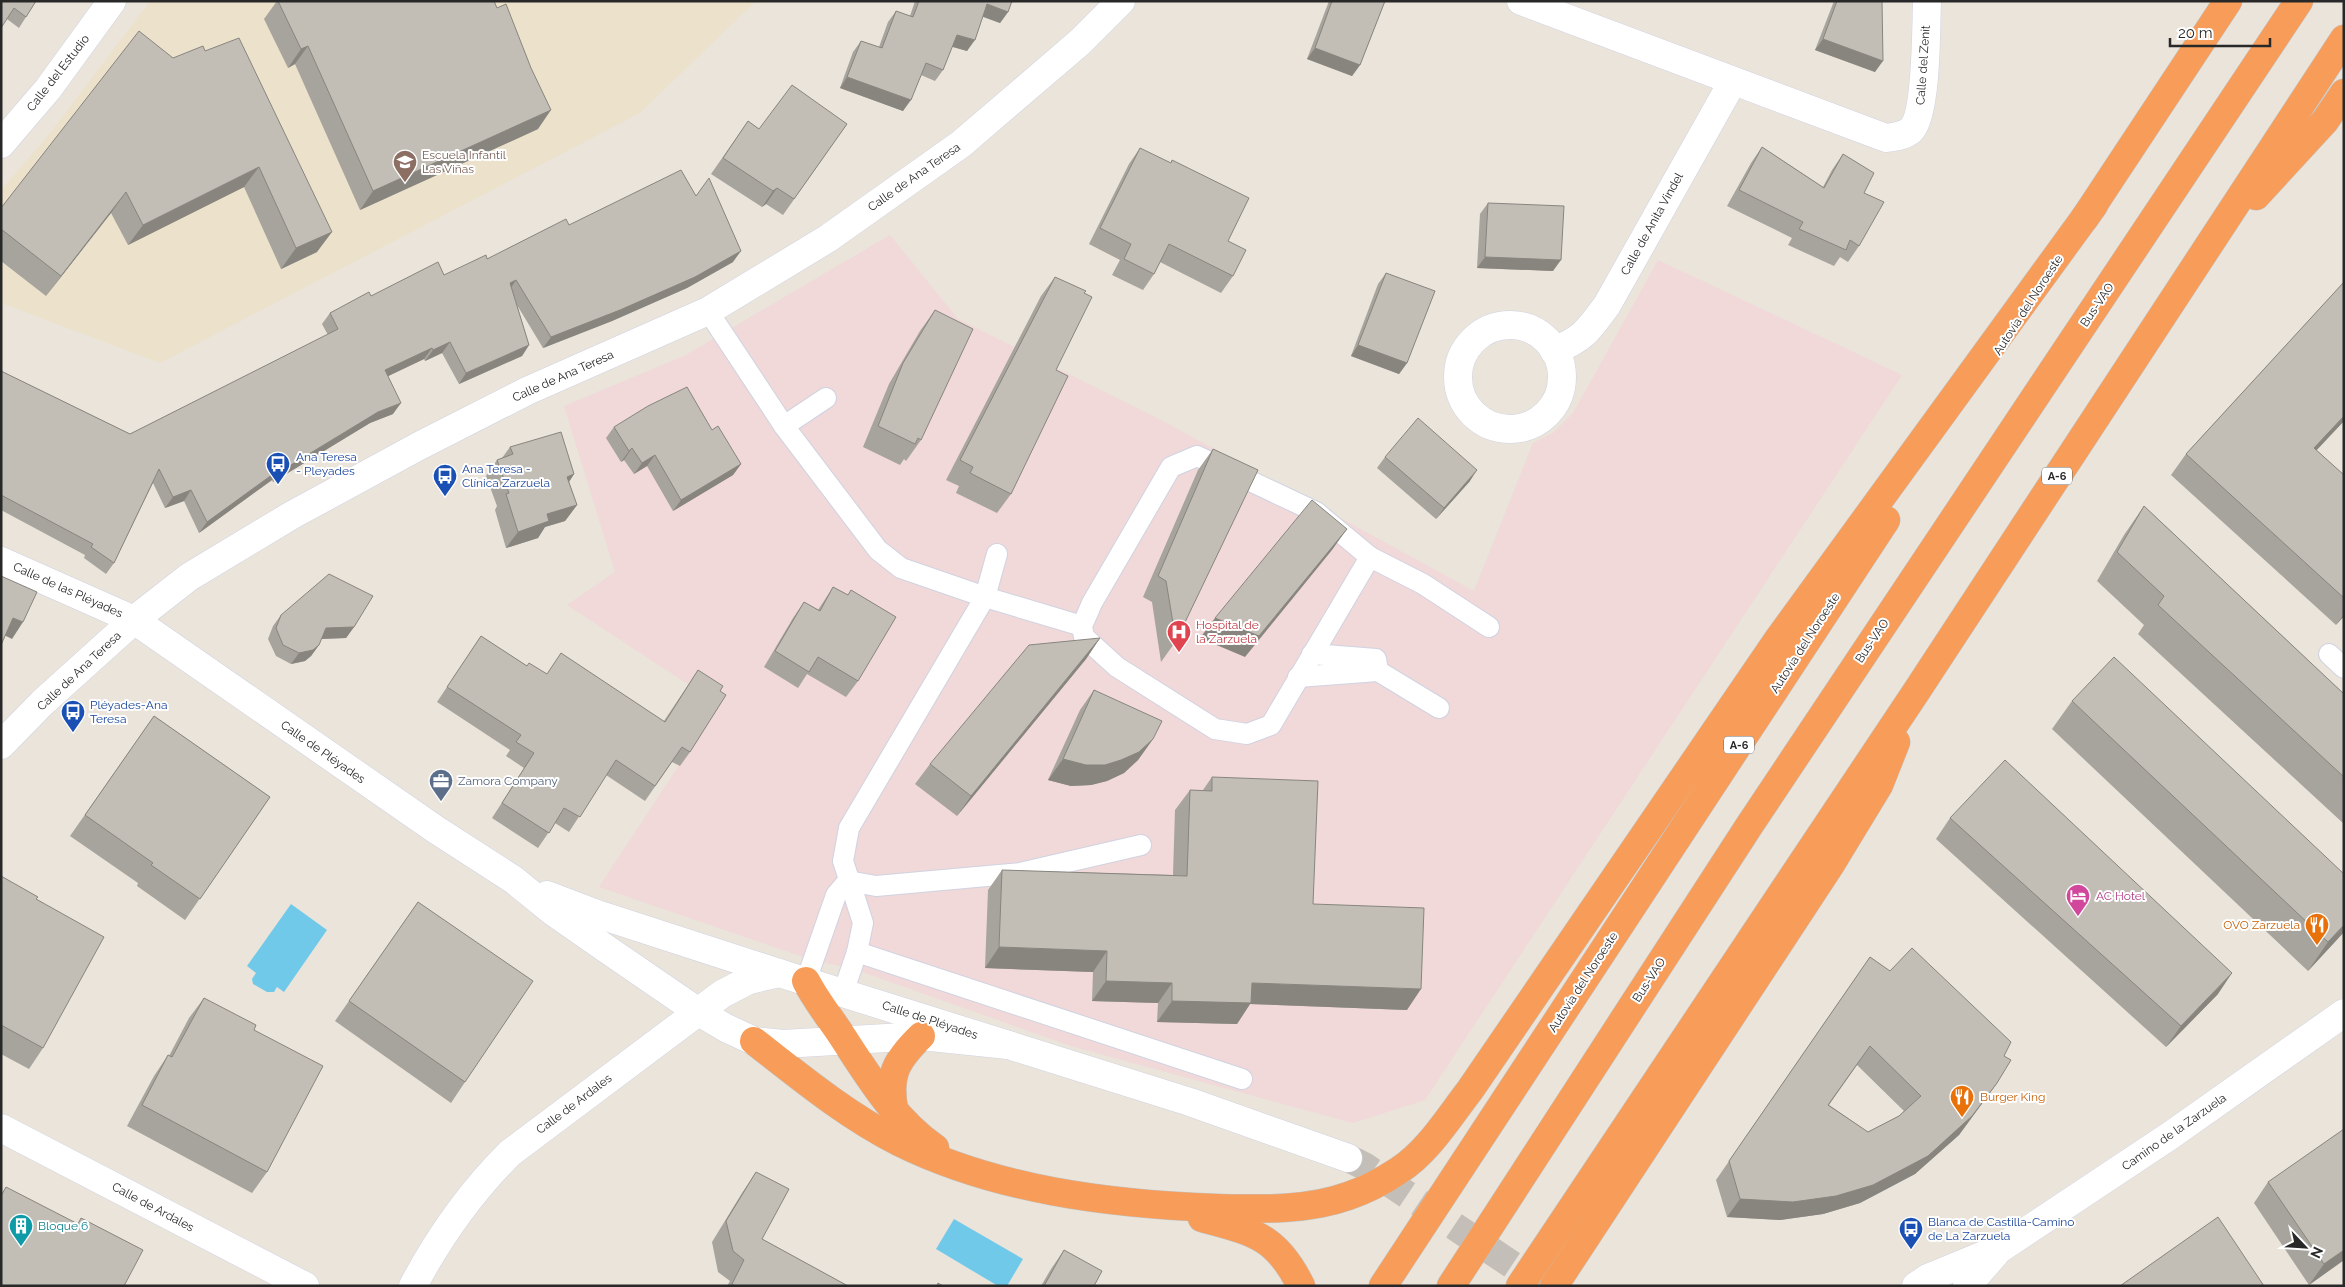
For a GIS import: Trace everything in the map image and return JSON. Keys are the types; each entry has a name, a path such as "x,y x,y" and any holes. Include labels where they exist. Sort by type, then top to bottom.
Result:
{"highway":[{"name":"Autovía del Noroeste","path":"1383,1286 2228,1"},
{"name":"Bus-VAO","path":"1451,1286 1749,826 2299,1"},
{"name":"A-6","path":"1520,1286 1916,692 2344,39"},
{"path":"2198,260 2325,121 2344,93"},
{"path":"1157,1206 1264,1210 1299,1207 1347,1197 1400,1170 1425,1147 1470,1090 1785,630 2094,205"},
{"path":"1554,1286 1879,785 1916,692"},
{"path":"806,981 816,1001 844,1039 872,1083 894,1110 930,1144 967,1170"},
{"path":"894,1110 890,1090 893,1076 907,1049 921,1036"},
{"path":"747,1037 830,1100 898,1141 967,1170 1025,1185 1157,1206 1247,1230 1271,1242 1290,1264 1301,1286"}],"street":[{"name":"Calle del Estudio","path":"1,144 48,89 112,1"},
{"name":"Calle de Ana Teresa","path":"1,745 42,704 134,620 189,577 292,515 419,446 527,391 708,311 827,239 961,144 1080,42 1121,1"},
{"path":"1521,1 1733,81"},
{"name":"Calle del Zenit","path":"1733,81 1886,138 1896,137 1911,130 1920,111 1927,1"},
{"name":"Calle de Anita Vindel","path":"1554,351 1577,341 1592,326 1607,305 1733,81"},
{"name":"Calle de las Pléyades","path":"1,561 134,620"},
{"name":"Calle de Pléyades","path":"134,620 427,824 514,880 552,911 697,1011 747,1037"},
{"name":"Calle de Pléyades","path":"514,880 597,914 1190,1102 1348,1158"},
{"name":"Calle de Ardales","path":"412,1286 425,1262 455,1217 483,1181 510,1153 722,994 749,980 779,973"},
{"path":"749,980 736,994 732,1008 732,1020 747,1037 782,1044 921,1036 1008,1045"},
{"name":"Camino de la Zarzuela","path":"1916,1286 1928,1278 2001,1248 2171,1135 2344,1013"},
{"name":"Calle de Ardales","path":"1,1128 305,1286"},
{"name":"Camino de la Zarzuela","path":"1967,1286 2001,1248"}],"lane":[{"path":"708,311 784,426 878,550 901,568 985,597 1082,626"},
{"path":"784,426 826,398"},
{"path":"1370,557 1271,725 1246,734 1215,729 1117,667 1084,637 1082,626 1092,603 1171,467 1197,456 1316,512 1370,557 1423,584 1489,627"},
{"path":"843,992 857,952 863,923 843,861 849,828 985,597 997,554"},
{"path":"1312,654 1376,659 1378,671"},
{"path":"2328,654 2344,668"},
{"path":"1298,677 1378,671 1439,708"},
{"path":"848,881 876,886 1020,874 1141,845"},
{"path":"806,981 815,961 836,895 848,881"},
{"path":"857,952 1242,1080"}],"shaded area":[{"path":"150,1 756,1 640,113 160,363 1,303 1,190 47,137"},
{"name":"Hospital de la Zarzuela","path":"890,235 958,319 1163,421 1474,591 1533,443 1553,433 1573,413 1658,260 1902,375 1425,1100 1353,1123 1074,1047 851,968 815,961 599,887 716,709 712,700 567,605 615,572 564,406 686,355"}],"water":[{"path":"291,904 327,930 284,992 277,987 274,992 267,992 253,984 252,979 256,973 247,966"},
{"path":"954,1219 1023,1259 1007,1286 998,1286 936,1249"}],"building":[{"path":"1,1 36,1 26,17 14,8 1,28"},
{"path":"278,1 494,1 497,8 506,4 531,68 551,110 373,191 308,46 301,49"},
{"path":"919,1 1012,1 1008,12 987,4 975,40 957,35 943,70 926,63 911,100 847,77 861,41 882,48 896,11 913,17"},
{"path":"1332,1 1385,1 1360,65 1315,48"},
{"path":"1837,1 1882,1 1883,61 1823,39"},
{"path":"139,31 173,58 203,46 205,51 239,38 332,232 296,248 259,167 143,225 126,192 61,276 1,229 1,208"},
{"path":"792,85 847,124 794,199 777,188 773,191 723,158 748,121 759,129"},
{"path":"1762,147 1824,188 1843,154 1874,173 1864,193 1884,202 1859,246 1850,240 1846,250 1799,229 1803,222 1739,190"},
{"path":"1140,148 1171,163 1172,160 1249,198 1228,241 1246,250 1233,276 1169,244 1154,274 1124,259 1131,244 1100,228"},
{"path":"681,170 696,196 709,178 741,251 695,277 620,310 551,337 516,280 510,283 529,345 466,373 450,342 433,350 432,348 385,370 401,403 378,412 281,471 280,469 207,522 191,490 173,497 159,469 114,563 91,547 93,544 1,495 1,371 130,434 338,329 330,313 369,292 371,296 438,262 444,275 486,255 487,259 566,219 569,225"},
{"path":"1488,203 1564,206 1561,260 1485,257"},
{"path":"1386,273 1435,291 1407,363 1358,345"},
{"path":"1055,277 1086,291 1084,293 1092,297 1056,370 1068,376 1011,494 970,473 973,467 960,460"},
{"path":"2344,282 2344,416 2314,448 2344,475 2344,598 2186,454"},
{"path":"935,310 973,329 921,440 918,438 915,444 878,426 903,363"},
{"path":"687,387 712,430 718,426 741,464 681,500 655,455 642,463 632,448 629,451 614,427 648,406"},
{"path":"1418,418 1477,470 1444,508 1385,457"},
{"path":"561,432 574,474 567,477 577,505 547,514 549,521 518,532 506,494 509,493 497,460 513,454 510,447"},
{"path":"1213,449 1258,470 1176,641 1166,581 1158,576"},
{"path":"1312,500 1347,529 1259,636 1215,618"},
{"path":"2144,506 2344,694 2344,777 2158,605 2164,596 2117,552"},
{"path":"329,574 373,596 354,627 326,628 319,645 313,650 299,653 283,645 276,628 281,615"},
{"path":"1,576 37,592 23,622 13,618 1,645"},
{"path":"833,587 848,595 851,590 896,617 858,681 818,657 809,672 775,651 804,602 820,611"},
{"path":"481,636 527,666 529,663 547,674 561,653 665,722 698,670 723,686 720,691 726,695 690,752 682,747 655,786 616,760 580,817 564,808 549,833 502,803 534,753 516,742 521,735 447,687"},
{"path":"1100,638 971,796 930,764 1029,645"},
{"path":"2114,657 2344,874 2344,925 2328,942 2072,701"},
{"path":"1094,690 1162,721 1153,739 1139,752 1105,765 1086,765 1063,759"},
{"path":"154,716 270,797 200,899 85,815"},
{"name":"AC Hotel","path":"2005,760 2232,973 2181,1026 1950,818"},
{"path":"1212,777 1318,781 1313,904 1424,908 1421,989 1252,983 1251,1003 1172,1001 1172,983 1106,981 1107,951 999,947 1002,870 1187,876 1190,790 1212,791"},
{"path":"1,876 38,897 36,899 104,937 43,1048 1,1025"},
{"path":"418,902 533,981 465,1082 349,1001"},
{"path":"1912,948 2011,1042 2004,1056 2011,1060 1997,1083 1972,1116 1928,1156 1873,1185 1836,1196 1793,1202 1740,1199 1729,1161 1870,957 1890,971","holes":["1870,1046 1921,1096 1899,1116 1868,1132 1828,1105"]},
{"path":"204,998 256,1025 254,1030 323,1066 267,1172 142,1105 168,1055 172,1057"},
{"path":"2344,1129 2344,1250 2324,1264 2268,1182"},
{"path":"756,1172 789,1189 762,1239 848,1286 735,1286 732,1284 744,1260 733,1251 726,1221"},
{"path":"6,1187 78,1224 81,1218 143,1250 124,1286 1,1286 1,1196"},
{"path":"2218,1217 2264,1286 2120,1286"},
{"path":"1064,1250 1102,1271 1094,1286 1044,1286"}],"tunnel":[{"path":"1348,1158 1364,1166 1544,1286"}],"place":[{"name":"Escuela Infantil Las Viñas","path":"405,183"},
{"name":"Ana Teresa - Pleyades","path":"278,485"},
{"name":"Ana Teresa - Clínica Zarzuela","path":"445,497"},
{"name":"Hospital de la Zarzuela","path":"1179,653"},
{"name":"Pléyades-Ana Teresa","path":"73,733"},
{"name":"Zamora Company","path":"441,802"},
{"name":"AC Hotel","path":"2078,917"},
{"name":"OVO Zarzuela","path":"2317,946"},
{"name":"Burger King","path":"1962,1118"},
{"name":"Bloque 6","path":"21,1247"},
{"name":"Blanca de Castilla-Camino de La Zarzuela","path":"1911,1250"}]}
